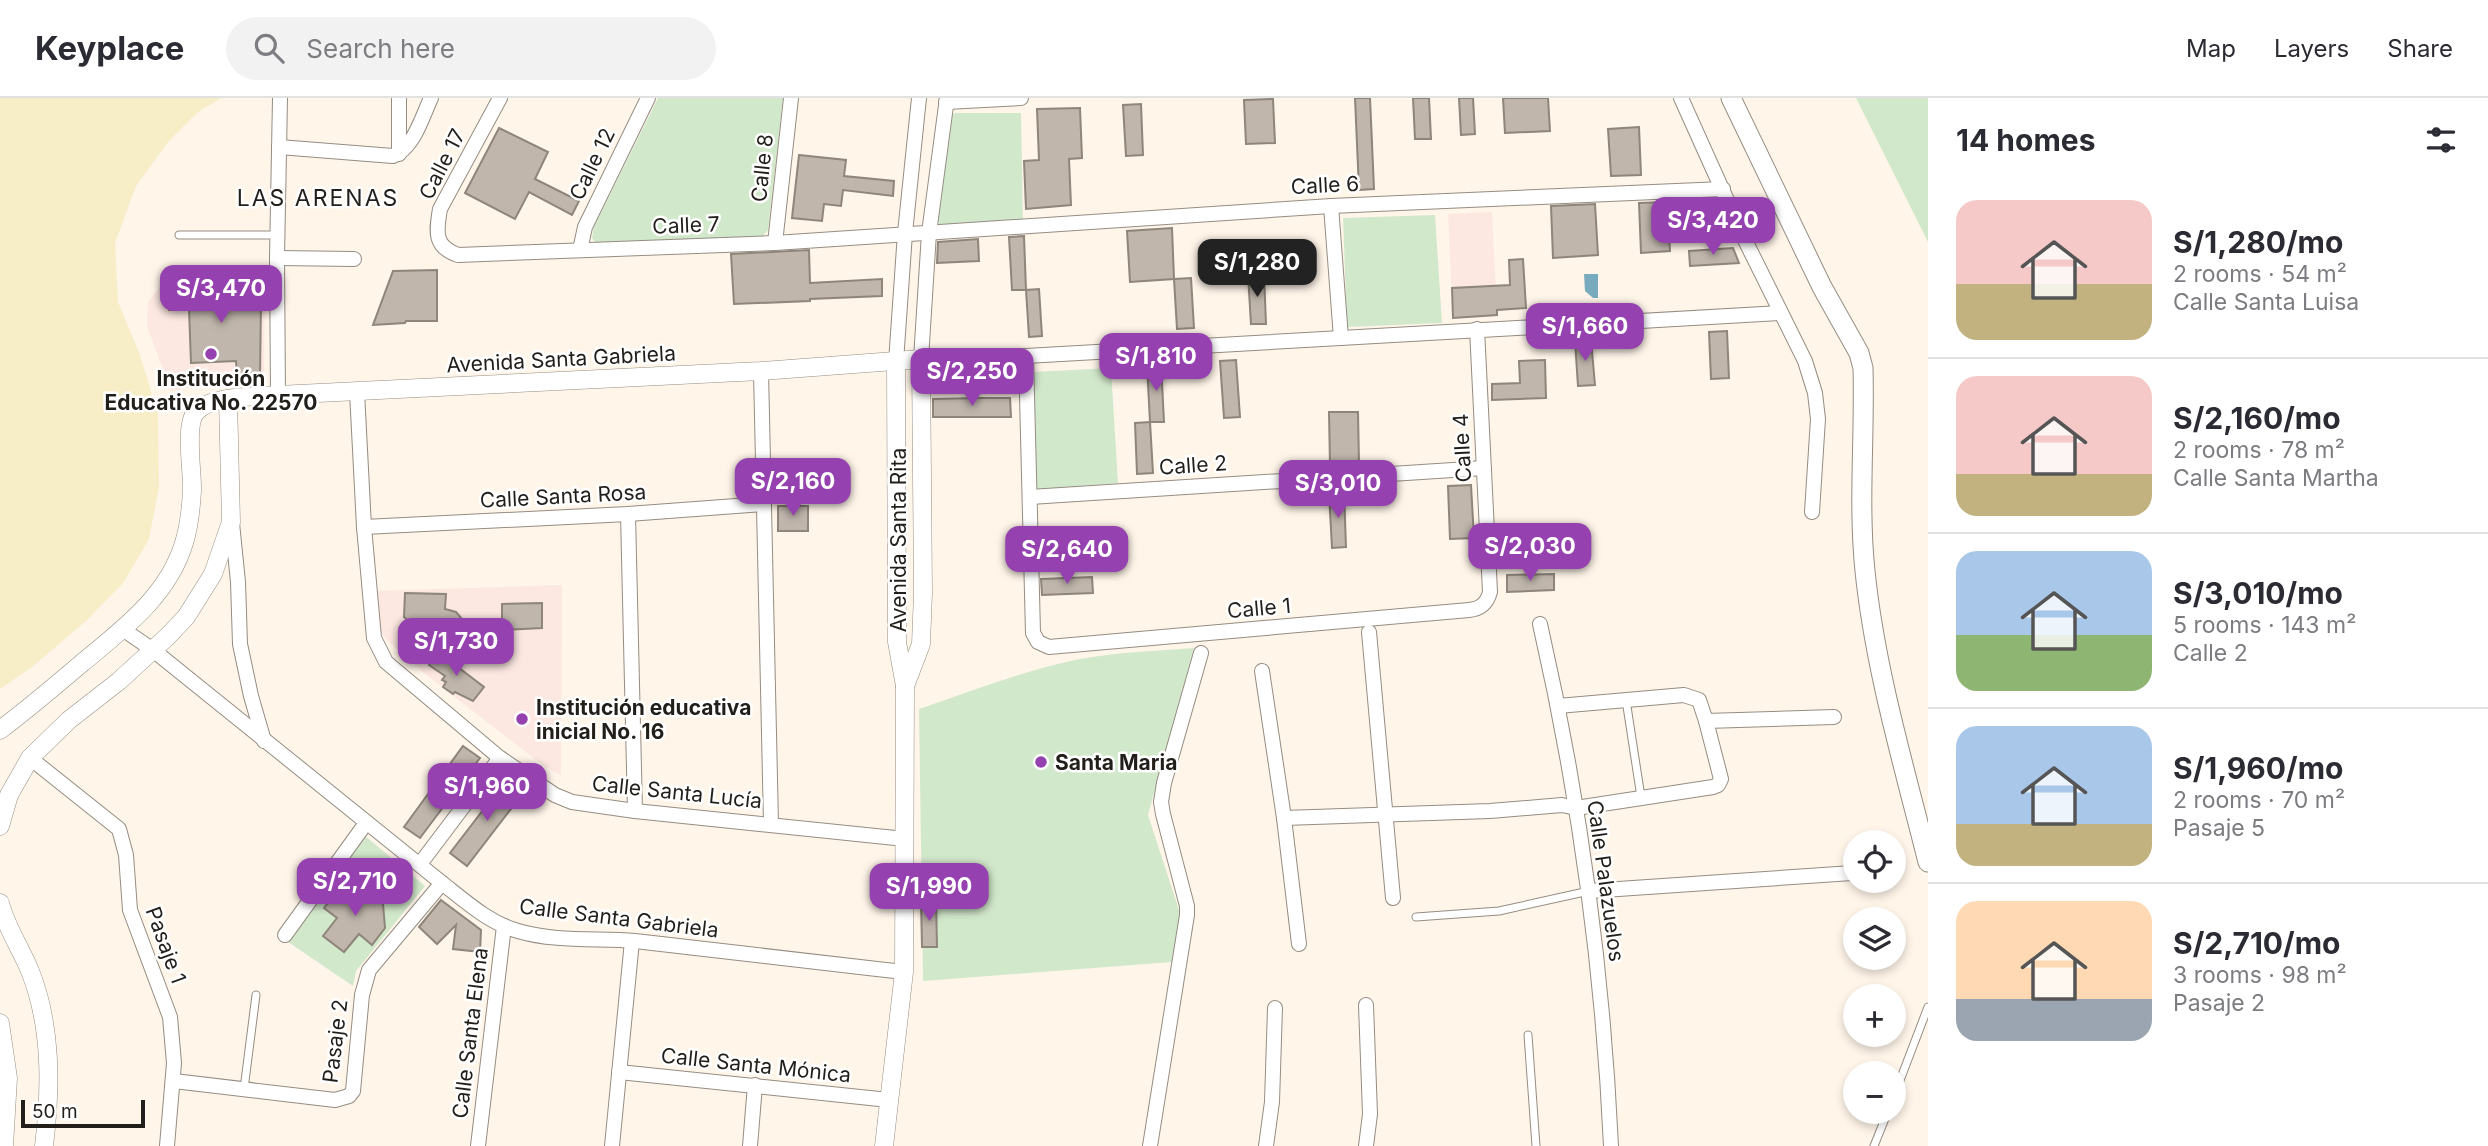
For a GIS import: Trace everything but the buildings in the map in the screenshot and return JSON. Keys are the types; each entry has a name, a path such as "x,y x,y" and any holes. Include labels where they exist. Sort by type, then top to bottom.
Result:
{"main road":[{"path":"1731,98 1822,287 1861,361 1862,542 1865,574 1880,666 1928,862"}],"street":[{"path":"278,395 280,98"},
{"path":"399,98 399,154"},
{"path":"279,148 393,156 399,154 415,134 431,98"},
{"name":"Calle 17","path":"445,251 438,239 440,209 500,98"},
{"name":"Calle 12","path":"580,250 585,227 648,98"},
{"name":"Calle 8","path":"775,243 791,98"},
{"name":"Avenida Santa Rita","path":"884,1146 904,972 905,686 897,642 896,362 905,233 919,98"},
{"path":"946,100 1021,98"},
{"path":"1681,98 1805,361 1815,393 1818,419 1812,512"},
{"name":"Avenida Santa Rita","path":"905,686 921,644 921,359 929,233 946,100"},
{"name":"Calle 6","path":"929,233 1331,205 1723,188"},
{"path":"1331,205 1341,338"},
{"name":"Calle 7","path":"445,251 458,255 775,243 929,233"},
{"path":"277,258 354,259"},
{"path":"921,359 1026,356 1781,313"},
{"name":"Calle 4","path":"1477,329 1490,592 1483,605"},
{"path":"1026,356 1030,496"},
{"name":"Avenida Santa Gabriela","path":"124,630 170,575 184,542 192,488 190,451 195,412 228,399 761,371 921,359"},
{"path":"761,371 771,824"},
{"name":"Calle Santa Lucía","path":"358,392 373,638 379,651 392,667 500,758 555,795 572,802 905,839"},
{"path":"228,399 231,522 238,582 240,644 251,696 265,742"},
{"name":"Calle 2","path":"1030,496 1484,468"},
{"name":"Calle 1","path":"1030,496 1033,633 1038,642 1049,647 1469,610 1483,605"},
{"name":"Calle Santa Rosa","path":"365,527 764,505"},
{"path":"628,514 635,811"},
{"path":"0,826 9,796 30,758 69,720 153,650 186,617 214,574 231,522"},
{"name":"Calle Palazuelos","path":"1540,624 1558,706 1589,891 1611,1146"},
{"path":"0,730 124,630"},
{"name":"Calle Santa Gabriela","path":"124,630 153,650 442,883 491,919 505,926 539,935 632,941 904,972"},
{"path":"1369,632 1393,898"},
{"path":"1150,1146 1187,915 1161,802 1201,653"},
{"path":"1262,671 1284,818 1298,944"},
{"path":"1284,818 1490,811 1555,805 1576,808 1718,785 1721,779 1699,700 1692,696 1558,706"},
{"path":"1706,721 1834,717"},
{"name":"Pasaje 1","path":"30,758 119,830 124,842 130,910 170,1017 174,1081 167,1146"},
{"path":"420,864 500,758"},
{"path":"285,935 366,823"},
{"path":"1589,891 1843,874"},
{"name":"Pasaje 2","path":"174,1081 335,1100 349,1096 353,1091 362,995 369,970 442,883"},
{"path":"0,905 30,972 40,1003 48,1055 44,1146"},
{"name":"Calle Santa Elena","path":"478,1146 505,926"},
{"path":"612,1146 632,941"},
{"path":"1366,1006 1370,1114 1366,1146"},
{"path":"1266,1146 1272,1102 1275,1008"},
{"path":"0,1023 7,1056 8,1078 4,1146"},
{"name":"Calle Santa Mónica","path":"620,1072 889,1100"},
{"path":"750,1146 755,1085"}],"lane":[{"path":"180,235 277,235"},
{"path":"1626,700 1641,797"},
{"path":"1416,917 1499,911 1589,891"},
{"path":"244,1089 257,995"},
{"path":"1906,1065 1928,1007"},
{"path":"1528,1035 1536,1146"},
{"path":"1874,1146 1883,1124"}],"shaded area":[{"path":"1492,212 1497,315 1453,318 1448,214"},
{"name":"Institución Educativa No. 22570","path":"265,277 264,382 197,386 171,391 147,326 148,302 165,280"},
{"name":"Institución educativa inicial No. 16","path":"562,585 561,775 544,766 424,673 389,642 378,623 377,591"}],"green space":[{"path":"658,98 783,98 768,230 760,239 599,247 592,238 594,227"},
{"path":"1856,98 1928,98 1928,242"},
{"path":"955,113 1021,113 1023,221 947,227 939,224 936,218 948,117"},
{"path":"1435,215 1442,323 1347,327 1343,218"},
{"path":"1111,368 1118,483 1038,490 1035,487 1032,372"},
{"name":"Santa Maria","path":"1194,648 1148,815 1180,913 1172,962 923,981 919,709 1019,675 1080,659"},
{"path":"365,836 425,886 356,971 353,986 288,942","holes":["358,886 383,904 385,928 372,945 359,934 344,952 324,936 337,918 325,907 336,892 351,891"]}],"sand":[{"path":"0,98 221,98 198,112 168,142 136,186 115,243 118,302 140,355 158,415 159,487 149,539 123,583 87,620 32,667 0,689"}],"water":[{"path":"1584,274 1598,274 1598,298 1593,298 1585,291"}],"place":[{"name":"Institución Educativa No. 22570","path":"211,354"},
{"name":"Institución educativa inicial No. 16","path":"522,719"},
{"name":"Santa Maria","path":"1041,762"}],"district":[{"name":"LAS ARENAS","path":"318,198"}]}
